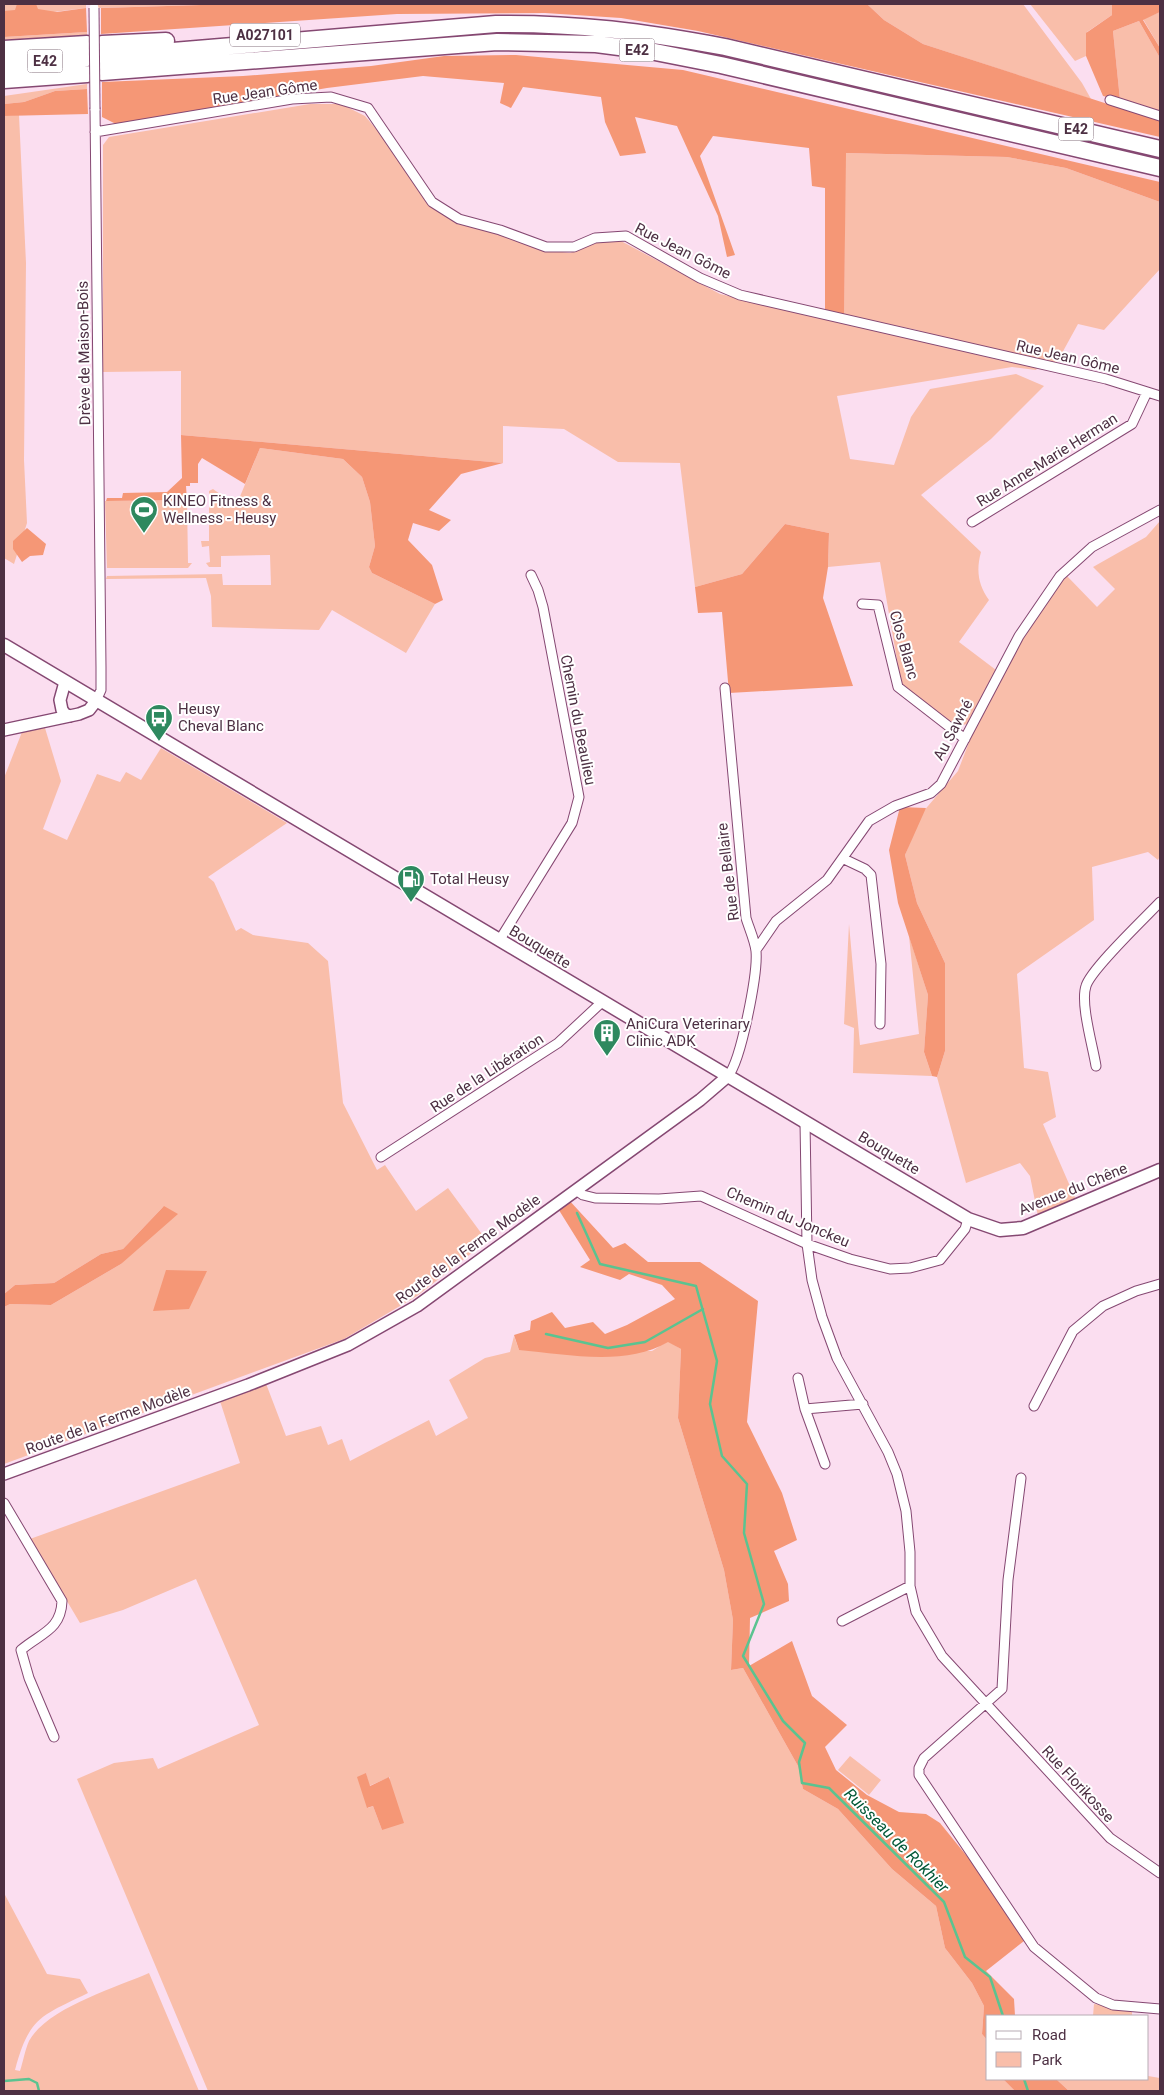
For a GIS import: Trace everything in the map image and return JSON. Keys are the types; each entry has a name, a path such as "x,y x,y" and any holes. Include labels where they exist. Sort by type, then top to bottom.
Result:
{"highway":[{"name":"E42","path":"428,29 548,23 598,26 654,33 725,47 1160,149"},
{"name":"A027101","path":"10,48 94,58 299,32 428,29"},
{"name":"E42","path":"4,64 94,58 488,43 547,42 596,44 721,65 1160,168"},
{"name":"E42","path":"4,80 32,78 94,58"},
{"path":"4,85 32,78"}],"main road":[{"name":"Bouquette","path":"4,645 968,1219"},
{"name":"Avenue du Chêne","path":"968,1219 1000,1230 1022,1228 1160,1170"}],"street":[{"name":"Drève de Maison-Bois","path":"94,6 101,667 101,690 96,701"},
{"name":"Rue Jean Gôme","path":"95,132 292,99 332,97 368,108 432,202 459,219 500,230 546,248 574,247 595,238 626,236 700,278 740,295 1106,379 1160,396"},
{"path":"1110,100 1160,116"},
{"name":"Rue Anne-Marie Herman","path":"972,522 1132,424 1147,392"},
{"name":"Au Sawhé","path":"756,950 776,921 827,880 844,859 869,821 895,806 931,793 941,784 1019,636 1060,576 1092,547 1160,510"},
{"name":"Chemin du Beaulieu","path":"499,941 572,823 579,797 543,607 538,590 530,575"},
{"name":"Clos Blanc","path":"862,604 878,605 898,687 964,739"},
{"path":"65,682 61,706 65,714 70,716"},
{"name":"Rue de Bellaire","path":"725,688 744,908 756,950 751,992 738,1058 728,1076"},
{"path":"4,730 47,719 70,716 89,710 96,701"},
{"path":"47,719 61,706"},
{"path":"844,859 865,869 871,875 881,964 880,1024"},
{"path":"1096,1066 1086,1012 1086,986 1102,964 1160,902"},
{"name":"Rue de la Libération","path":"381,1157 558,1043 602,1002"},
{"name":"Route de la Ferme Modèle","path":"4,1474 248,1385 348,1345 417,1306 700,1100 728,1076"},
{"name":"Rue Florikosse","path":"805,1122 807,1244 812,1280 822,1317 837,1358 863,1404 897,1474 906,1511 910,1552 910,1586 916,1612 942,1656 1110,1838 1160,1873"},
{"name":"Chemin du Jonckeu","path":"576,1190 583,1195 595,1198 659,1199 702,1196 807,1244 850,1259 890,1269 910,1268 940,1260 965,1229 968,1219"},
{"path":"1034,1406 1073,1331 1103,1306 1136,1291 1160,1284"},
{"path":"798,1378 805,1409 825,1464"},
{"path":"805,1409 863,1404"},
{"path":"1021,1478 1006,1596 1004,1681 1002,1689 924,1758 919,1768 921,1781 1034,1947 1096,1998 1113,2004 1160,2009"},
{"path":"4,1503 62,1601 58,1623 21,1650 29,1678 54,1737"},
{"path":"842,1621 910,1586"}],"green space":[{"path":"4,4 86,4 86,8 4,18"},
{"path":"98,4 234,4 98,8"},
{"path":"867,4 1023,4 1082,83 1091,99 923,44 884,20"},
{"path":"1030,4 1112,4 1112,15 1087,32 1086,56 1075,61"},
{"path":"1160,12 1160,48 1143,19"},
{"path":"1139,21 1160,58 1160,112 1120,100 1113,31"},
{"path":"87,32 87,35 4,40 4,37"},
{"path":"87,84 87,89 55,91 24,102 4,104 4,96"},
{"path":"310,104 341,104 365,116 388,143 429,204 441,213 471,227 547,250 570,253 598,241 621,241 720,294 1000,360 1038,367 1036,370 1012,367 837,396 850,459 894,465 911,417 930,389 1016,374 1044,386 991,439 921,495 981,552 979,565 980,583 989,600 959,642 996,670 967,724 956,727 934,712 901,683 880,562 828,567 829,533 785,524 742,574 695,587 680,463 618,462 564,429 503,426 503,463 181,435 181,371 103,372 103,145 109,137"},
{"path":"19,115 26,263 24,460 27,523 14,564 4,558 4,116"},
{"path":"845,153 1007,157 1066,168 1160,202 1160,269 1104,330 1078,324 1056,364 973,348 917,330 844,315"},
{"path":"260,448 343,459 362,477 370,502 375,546 369,567 372,573 435,604 406,653 332,610 319,630 212,627 211,596 206,578 106,579 107,576 222,574 223,585 271,585 270,555 221,556 221,567 209,567 206,563 210,562 209,546 202,547 201,541 209,541 209,491 213,489 227,499 239,499"},
{"name":"KINEO Fitness & Wellness - Heusy","path":"187,500 188,563 192,563 188,568 107,568 105,501"},
{"path":"1160,521 1160,856 1158,860 1148,852 1092,867 1094,920 1017,974 1024,1068 1048,1072 1056,1117 1043,1124 1076,1200 1038,1216 1030,1176 1020,1163 966,1183 937,1077 945,1051 945,963 917,903 905,855 922,813 958,771 974,729 1019,638 1066,575 1097,607 1115,589 1093,567 1146,537"},
{"path":"45,728 61,781 43,829 67,840 97,774 120,782 126,772 141,780 161,748 287,823 208,877 214,882 236,931 241,928 253,935 308,943 328,961 343,1103 377,1170 385,1165 416,1211 448,1188 487,1241 417,1296 344,1339 4,1464 4,1307 10,1304 51,1305 121,1264 164,1206 123,1249 101,1254 54,1283 15,1285 4,1294 4,778 22,732"},
{"path":"849,924 860,1045 919,1034 909,936 928,995 924,1052 932,1076 853,1073 854,1028 844,1024"},
{"path":"514,1336 519,1350 652,1351 668,1341 681,1349 678,1418 724,1570 733,1620 731,1670 743,1668 798,1766 803,1789 838,1809 892,1869 936,1906 945,1948 972,1983 984,2006 982,2034 986,2039 986,2080 1004,2080 1015,2091 208,2091 77,1779 114,1763 153,1758 158,1769 259,1725 196,1579 123,1610 80,1623 30,1539 240,1463 219,1398 265,1381 286,1436 321,1426 328,1445 342,1439 350,1461 429,1420 436,1436 468,1418 449,1380 485,1358 510,1352","holes":["366,1773 369,1786 390,1777 382,1830 373,1806 368,1808"]},
{"path":"850,1756 881,1780 869,1795 838,1770"},
{"path":"4,1893 47,1974 80,1979 88,1993 48,2013 39,2020 26,2039 15,2070 20,2071 29,2041 38,2029 51,2019 83,2000 149,1973 199,2091 4,2091"},
{"path":"1094,2004 1132,2010 1132,2015 1093,2015"},
{"path":"1149,2076 1160,2078 1160,2091 1069,2091 1057,2080 1149,2080"}],"shaded area":[{"path":"17,4 36,4 38,9 57,12 86,8 87,32 4,37 4,11 15,10"},
{"path":"234,4 867,4 884,20 923,44 1160,121 1160,137 698,31 621,18 545,13 397,14 101,34 101,8"},
{"path":"1112,4 1160,4 1160,12 1143,20 1160,48 1160,58 1139,21 1113,31 1120,100 1103,96 1086,56 1086,33 1112,15"},
{"path":"516,55 683,70 1160,182 1160,202 1066,168 1007,157 846,153 844,315 825,311 825,188 812,186 809,148 713,136 700,156 735,255 727,257 718,216 677,126 635,117 646,153 620,156 605,122 601,97 523,87 511,108 500,103 504,83 423,76 327,88 116,124 102,117 102,82 243,76 371,66 444,56"},
{"path":"87,89 88,114 4,116 4,104 24,102 55,91"},
{"path":"181,435 503,463 461,474 429,510 451,520 439,531 413,523 408,540 432,565 443,600 435,604 372,573 369,567 375,546 370,502 362,477 343,459 260,448 245,484 202,458 198,464 198,483 190,483 190,486 186,486 187,500 106,501 107,498 122,498 123,493 167,492 182,478"},
{"path":"785,524 829,533 828,567 823,598 853,686 729,693 722,612 698,613 695,587 742,574"},
{"path":"27,528 46,544 43,555 30,556 22,562 13,549 13,541"},
{"path":"900,807 926,808 905,855 917,903 945,963 945,1051 937,1077 932,1076 924,1052 928,995 898,903 889,850"},
{"path":"568,1199 613,1248 625,1243 648,1262 700,1262 758,1301 747,1422 782,1493 797,1540 774,1551 788,1584 789,1601 750,1618 749,1666 792,1641 812,1696 847,1725 825,1747 836,1770 867,1795 899,1812 926,1814 940,1823 970,1860 1024,1941 986,1971 1014,1999 1015,2015 986,2015 986,2039 982,2034 984,2006 972,1983 945,1948 936,1906 892,1869 838,1809 803,1789 798,1766 743,1668 731,1670 733,1620 724,1570 678,1418 681,1349 668,1342 651,1350 614,1357 575,1356 519,1350 514,1335 530,1330 531,1321 552,1312 565,1328 593,1322 605,1334 627,1325 675,1299 662,1285 629,1274 620,1280 580,1267 590,1260 557,1207"},
{"path":"164,1206 178,1214 121,1264 51,1305 10,1304 4,1307 4,1294 15,1285 54,1283 101,1254 123,1249"},
{"path":"166,1270 207,1271 189,1309 153,1311"},
{"path":"366,1773 370,1786 389,1777 404,1823 382,1830 373,1806 367,1808 357,1777"},
{"path":"1004,2080 1057,2080 1069,2091 1015,2091"}],"waterway":[{"name":"Ruisseau de Rokhier","path":"577,1213 600,1264 696,1286 717,1361 710,1404 722,1456 747,1484 744,1533 764,1604 743,1656 783,1721 805,1743 799,1762 802,1783 829,1788 944,1902 965,1957 990,1977 1003,2015"},
{"name":"Ruisseau de Rokhier","path":"546,1334 608,1348 645,1342 703,1309"},
{"path":"4,2081 29,2079 37,2083 39,2091"},
{"name":"Ruisseau de Rokhier","path":"1024,2080 1028,2091"}],"place":[{"name":"KINEO Fitness & Wellness - Heusy","path":"144,534"},
{"name":"Heusy Cheval Blanc","path":"159,742"},
{"name":"Total Heusy","path":"411,903"},
{"name":"AniCura Veterinary Clinic ADK","path":"607,1057"}]}
